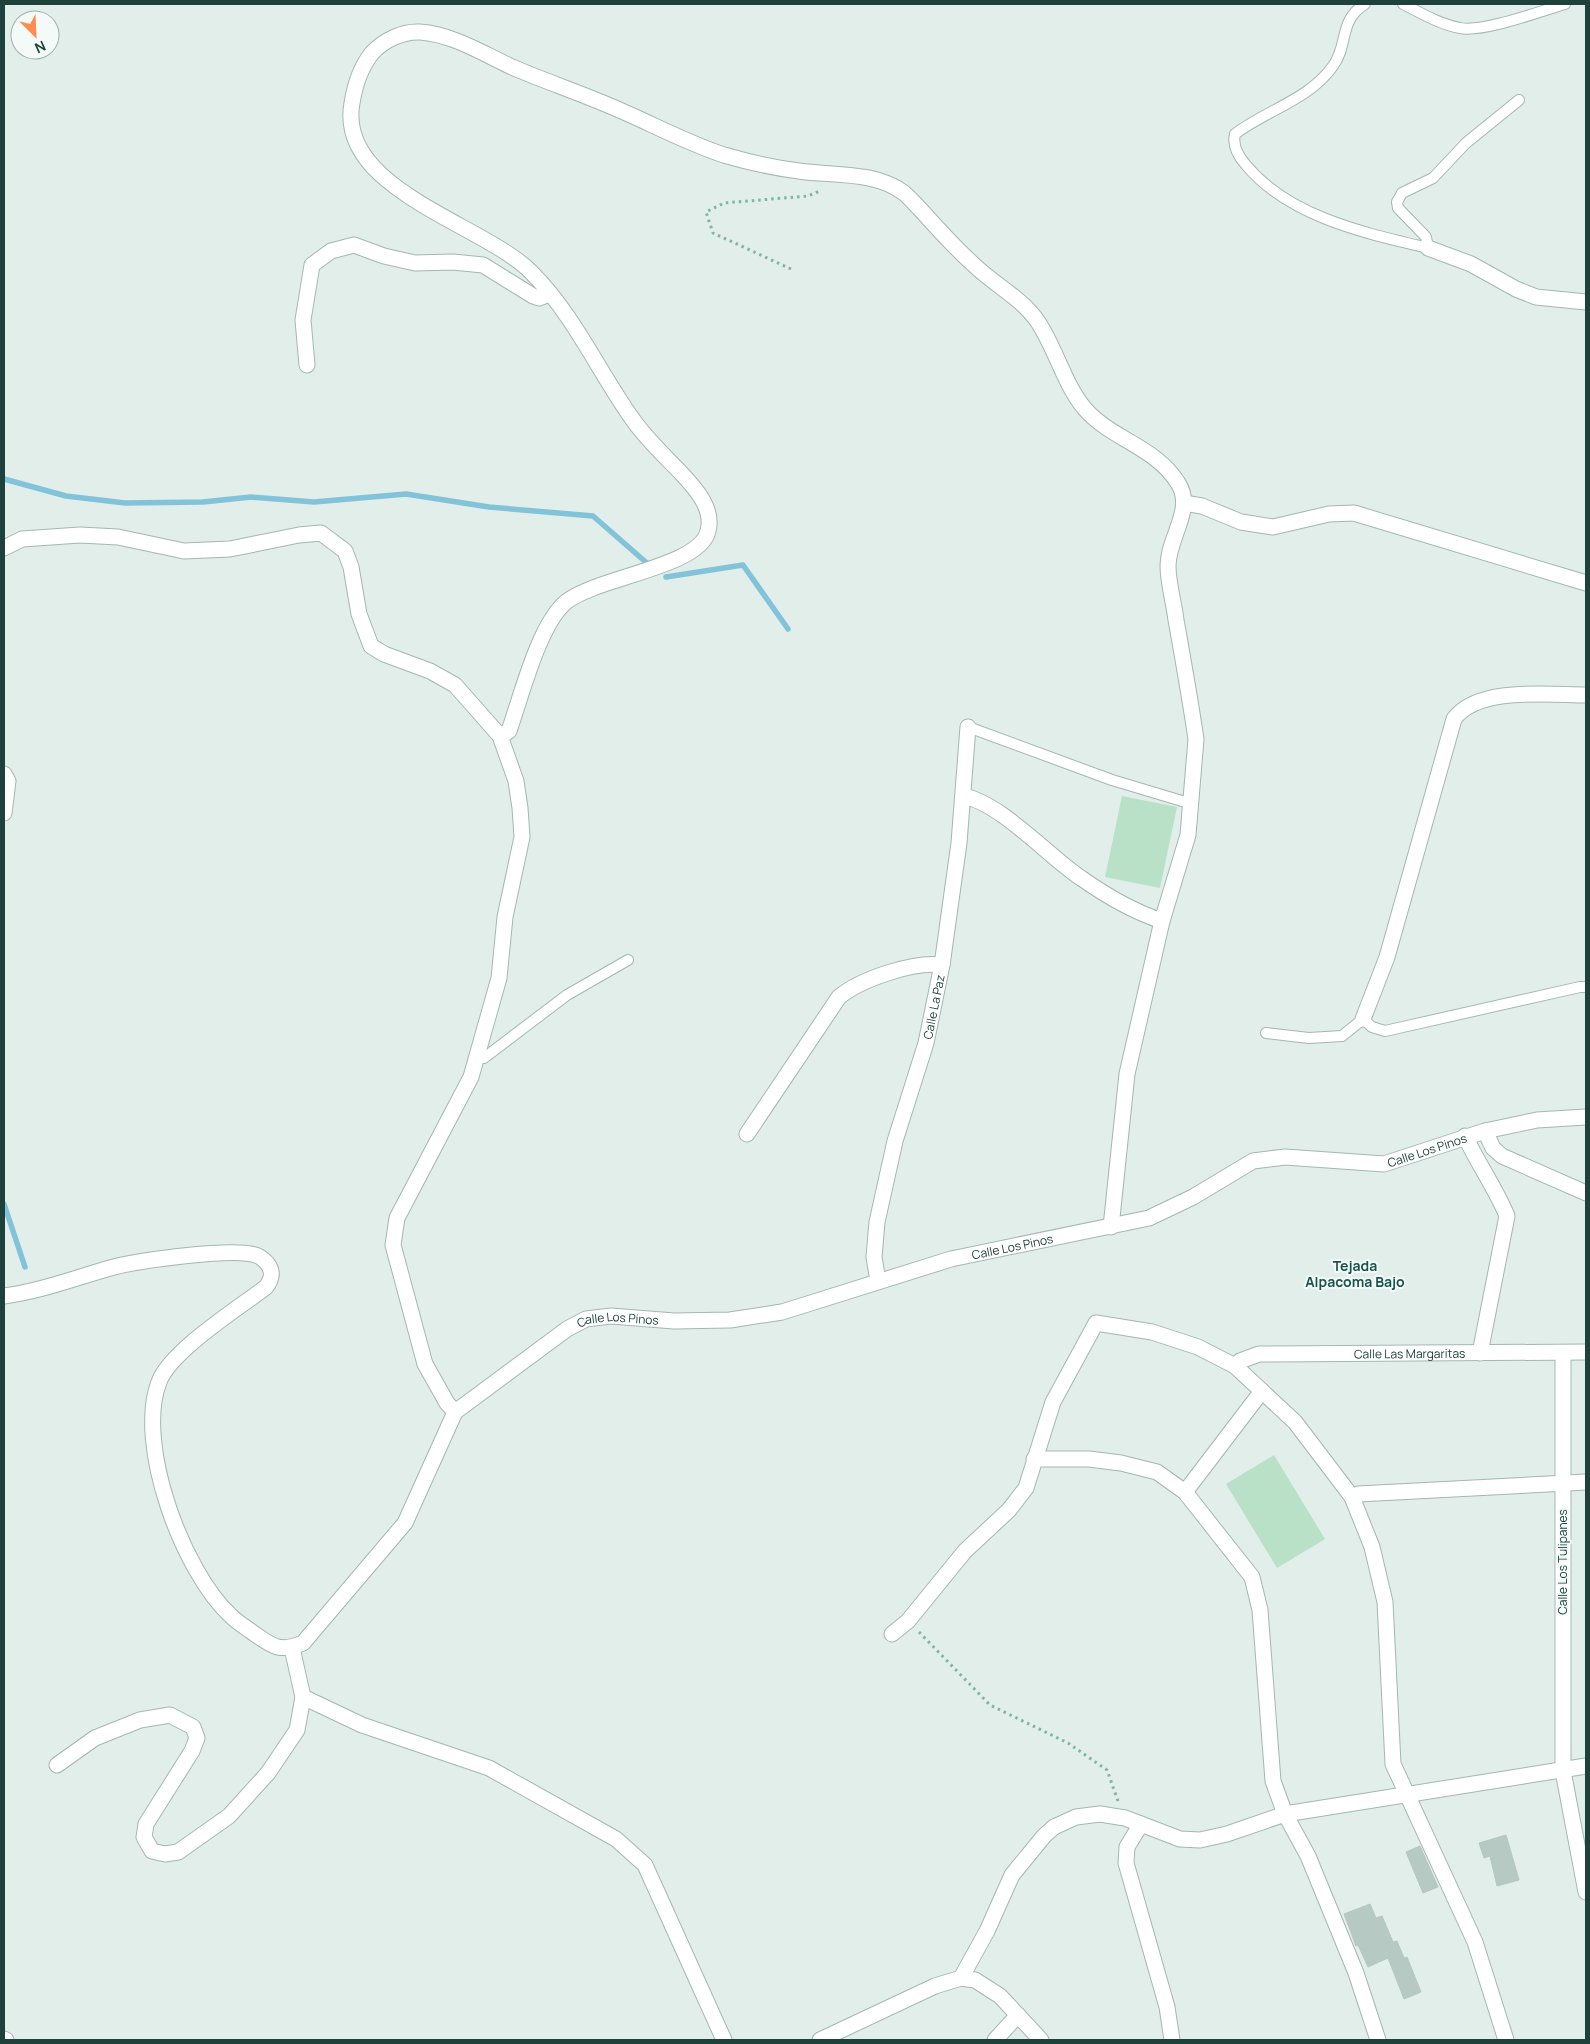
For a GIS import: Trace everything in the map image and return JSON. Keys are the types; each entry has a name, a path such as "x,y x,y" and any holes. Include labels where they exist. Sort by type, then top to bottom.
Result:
{"street":[{"path":"500,736 509,731 542,636 562,605 591,587 683,557 699,548 708,533 708,514 699,492 635,423 559,304 532,273 503,250 436,214 379,175 367,160 349,117 355,81 371,54 388,39 418,32 462,43 515,68 588,95 721,154 793,171 872,178 903,192 976,267 1036,319 1081,404 1101,425 1142,448 1169,470 1181,487 1184,503 1182,516 1170,548 1168,567 1196,739 1192,804 1188,835 1162,921 1126,1074 1111,1227"},
{"path":"307,365 303,320 312,265 331,250 354,245 384,256 414,262 453,262 483,265 533,296 539,298 549,294"},
{"path":"1428,248 1471,264 1516,289 1536,297 1586,302"},
{"path":"1184,503 1202,506 1241,522 1273,527 1329,514 1354,513 1586,583"},
{"path":"4,548 22,539 80,535 118,536 184,551 230,549 299,535 321,533 345,551 351,567 359,614 371,646 384,654 430,671 455,685 500,736 516,781 522,837 505,917 499,978 471,1077 397,1218 393,1245 425,1364 447,1403 455,1412 405,1523 303,1643 292,1648 280,1649 269,1644 231,1616 213,1595 191,1560 169,1513 155,1447 153,1403 159,1380 175,1359 209,1328 266,1287 271,1280 272,1272 267,1263 258,1256 237,1253 192,1256 116,1267 33,1293 4,1296"},
{"path":"1363,1019 1387,957 1454,719 1460,710 1488,699 1518,695 1586,696"},
{"name":"Calle La Paz","path":"878,1281 874,1257 877,1222 895,1141 926,1043 942,965 960,843 968,727"},
{"path":"4,774 8,781 4,813"},
{"path":"963,796 986,804 1081,878 1129,906 1162,921"},
{"path":"747,1134 839,997 852,987 883,975 917,966 942,965"},
{"name":"Calle Los Pinos","path":"455,1412 567,1329 586,1320 611,1316 674,1321 730,1320 782,1312 951,1260 1149,1218 1193,1197 1253,1160 1285,1157 1384,1164 1484,1131 1538,1120 1586,1116"},
{"path":"1484,1131 1493,1148 1502,1156 1586,1193"},
{"path":"1465,1136 1480,1168 1501,1201 1507,1216 1480,1353"},
{"path":"892,1634 908,1621 965,1551 1009,1510 1026,1488 1053,1402 1096,1323 1152,1332 1198,1347 1235,1366 1295,1422 1352,1497 1372,1547 1385,1602 1393,1764 1405,1794 1475,1942 1506,2040"},
{"name":"Calle Las Margaritas","path":"1235,1366 1240,1361 1259,1354 1586,1352"},
{"name":"Calle Los Tulipanes","path":"1563,1353 1562,1771 1586,1892"},
{"path":"1184,1492 1262,1391"},
{"path":"1034,1459 1089,1459 1121,1463 1157,1472 1184,1492 1252,1577 1260,1610 1273,1781 1285,1814 1308,1856 1356,1973 1378,2040"},
{"path":"1352,1497 1358,1494 1586,1482"},
{"path":"57,1765 95,1738 140,1720 170,1715 187,1722 193,1727 197,1738 192,1751 146,1824 144,1836 152,1851 165,1854 178,1852 228,1816 268,1773 297,1730 303,1697 292,1648"},
{"path":"303,1697 362,1725 488,1768 616,1839 646,1865 724,2040"},
{"path":"961,1978 987,1931 1012,1875 1044,1836 1054,1827 1076,1817 1100,1814 1125,1818 1180,1839 1200,1840 1227,1834 1285,1814 1586,1766"},
{"path":"1141,1824 1127,1847 1126,1862 1167,2006 1172,2040"},
{"path":"820,2040 935,1986 961,1978 975,1980 992,1991 1041,2040"},
{"path":"995,2040 1018,2015"}],"lane":[{"path":"1366,4 1352,14 1346,24 1341,54 1332,68 1300,97 1264,115 1235,134 1234,148 1254,176 1298,207 1372,235 1428,248 1426,237 1398,208 1399,197 1402,193 1433,178 1466,143 1519,100"},
{"path":"1403,4 1440,22 1462,29 1490,25 1565,4"},
{"path":"968,727 1112,780 1192,804"},
{"path":"476,1058 484,1058 567,995 628,960"},
{"path":"1266,1033 1310,1038 1342,1036 1363,1019 1372,1027 1385,1031 1507,1002 1586,987"}],"path":[{"path":"791,269 713,233 706,212 724,203 808,196 826,188"},
{"path":"908,1621 990,1705 1068,1743 1107,1770 1125,1818"}],"green space":[{"path":"1122,796 1177,807 1160,888 1105,877"},
{"path":"1274,1455 1325,1539 1277,1568 1226,1484"}],"building":[{"path":"1506,1835 1519,1880 1497,1886 1490,1856 1484,1858 1479,1843"},
{"path":"1420,1846 1438,1887 1423,1893 1406,1852"},
{"path":"1370,1904 1376,1918 1382,1916 1393,1942 1397,1941 1404,1958 1407,1957 1421,1992 1404,1999 1388,1958 1368,1967 1358,1945 1356,1946 1344,1914"}],"waterway":[{"path":"4,479 66,496 125,503 203,502 251,497 314,502 406,494 489,507 593,516 648,564"},
{"path":"666,577 743,565 788,629"},
{"path":"4,1204 25,1267"}],"district":[{"name":"Tejada Alpacoma Bajo","path":"1355,1274"}]}
